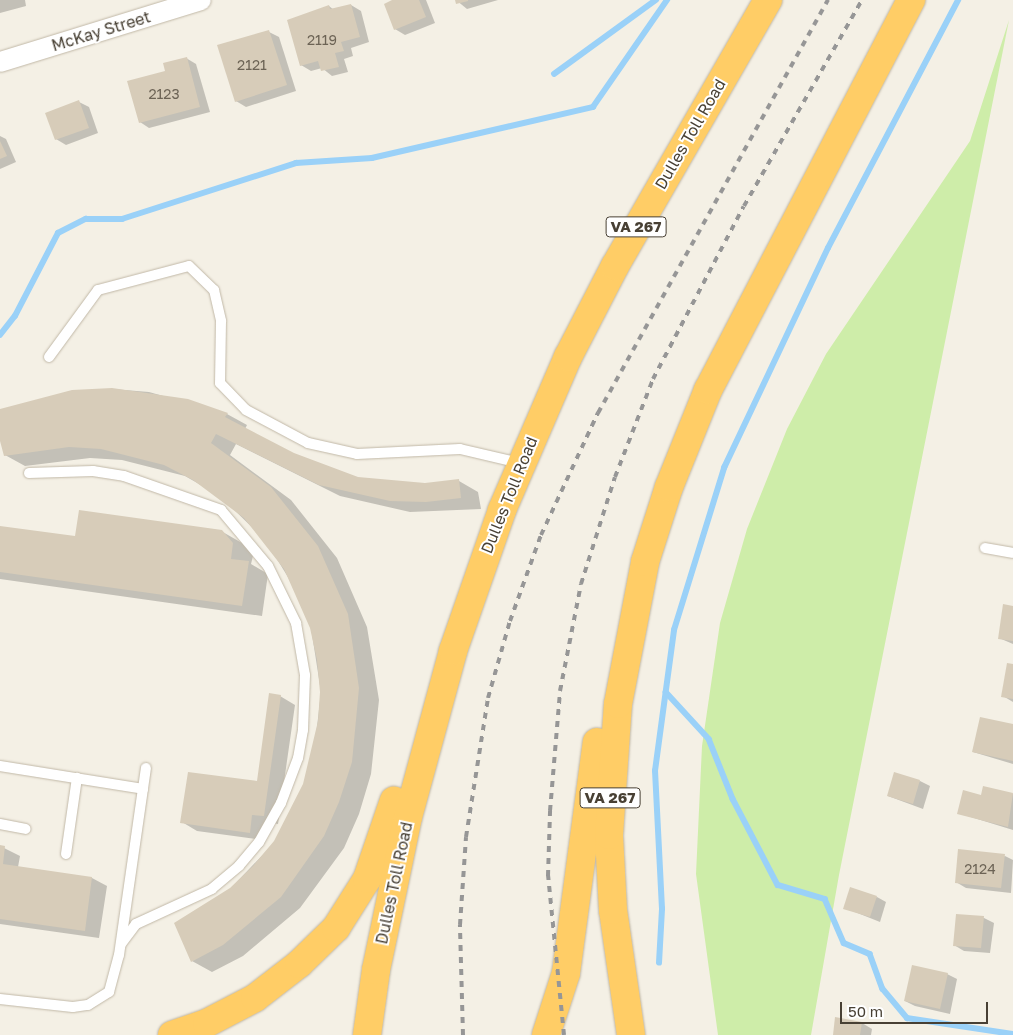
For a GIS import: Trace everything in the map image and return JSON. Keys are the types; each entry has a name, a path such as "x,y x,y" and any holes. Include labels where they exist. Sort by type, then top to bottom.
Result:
{"highway":[{"name":"Dulles Toll Road","path":"367,1035 376,970 397,865 441,689 483,562 521,463 568,357 614,266 768,0"},
{"name":"VA 267","path":"630,1035 613,910 610,802 618,704 645,562 671,480 708,390 911,0"},
{"path":"546,1035 566,973 604,692 645,562"},
{"path":"172,1035 207,1023 255,998 299,964 336,928 367,879 385,832 403,765 441,689"}],"street":[{"name":"McKay Street","path":"0,62 201,0"}],"lane":[{"path":"49,357 98,290 189,266 214,290 221,320 220,383 246,410 308,443 357,454 460,449 521,463"},
{"path":"29,473 93,471 124,476 220,510 268,566 296,623 305,675 303,730 298,758 281,803 260,842 239,866 212,889 136,924 121,944"},
{"path":"985,548 1013,553"},
{"path":"0,766 143,789"},
{"path":"0,999 38,1006 88,1005 109,992 121,944 146,768"},
{"path":"66,854 77,778"},
{"path":"0,824 26,829"}],"green space":[{"path":"1009,20 839,875 811,1035 718,1035 696,874 702,746 720,623 747,529 787,429 826,354 970,141"}],"building":[{"path":"392,0 419,0 426,17 394,30 384,4"},
{"path":"455,0 468,0 468,1 456,4"},
{"path":"351,4 360,37 341,42 344,51 335,53 339,67 321,71 318,61 300,66 287,20 329,5 330,9"},
{"path":"269,30 287,85 235,102 217,45"},
{"path":"187,57 200,107 139,123 127,81 165,71 163,63"},
{"path":"79,100 89,128 55,140 45,113"},
{"path":"0,141 7,156 0,159"},
{"path":"112,388 188,399 228,413 225,417 294,453 358,477 425,483 459,479 461,498 426,502 390,501 319,485 216,434 211,443 271,487 318,546 348,614 359,688 352,762 339,802 324,836 281,897 223,945 191,962 174,923 230,888 253,866 274,841 303,784 318,721 320,692 317,660 310,628 284,569 244,518 193,480 164,465 101,449 69,447 4,456 0,441 0,409 72,390"},
{"path":"79,510 222,530 233,543 231,559 249,561 242,606 0,572 0,526 75,536"},
{"path":"1003,604 1013,606 1013,641 998,639"},
{"path":"1007,663 1013,664 1013,699 1001,697"},
{"path":"269,693 281,695 264,816 252,815 250,833 180,823 188,772 257,781"},
{"path":"980,717 1013,724 1013,761 972,752"},
{"path":"894,772 920,780 913,804 887,796"},
{"path":"983,786 1013,793 1008,827 957,814 963,790 981,795"},
{"path":"0,845 5,846 3,864 92,877 85,931 0,919"},
{"path":"958,849 1005,854 1001,888 955,883"},
{"path":"850,887 877,896 870,917 843,909"},
{"path":"956,914 984,916 981,948 953,946"},
{"path":"912,965 948,973 940,1009 904,1001"},
{"path":"835,1017 862,1022 860,1035 833,1035"}],"waterway":[{"path":"554,74 656,0"},
{"path":"0,335 15,316 58,233 86,219 122,219 296,163 372,158 593,107 667,0"},
{"path":"659,963 662,909 655,771 674,630 724,468 828,248 958,0"},
{"path":"666,692 709,739 733,799 778,885 825,899 844,943 870,954 883,989 907,1018 1013,1034"}],"railway":[{"path":"463,1035 460,925 466,837 488,698 510,621 541,535 598,413 828,0"},
{"path":"564,1035 548,876 550,811 560,691 581,584 615,477 653,379 744,206 862,0"}]}
